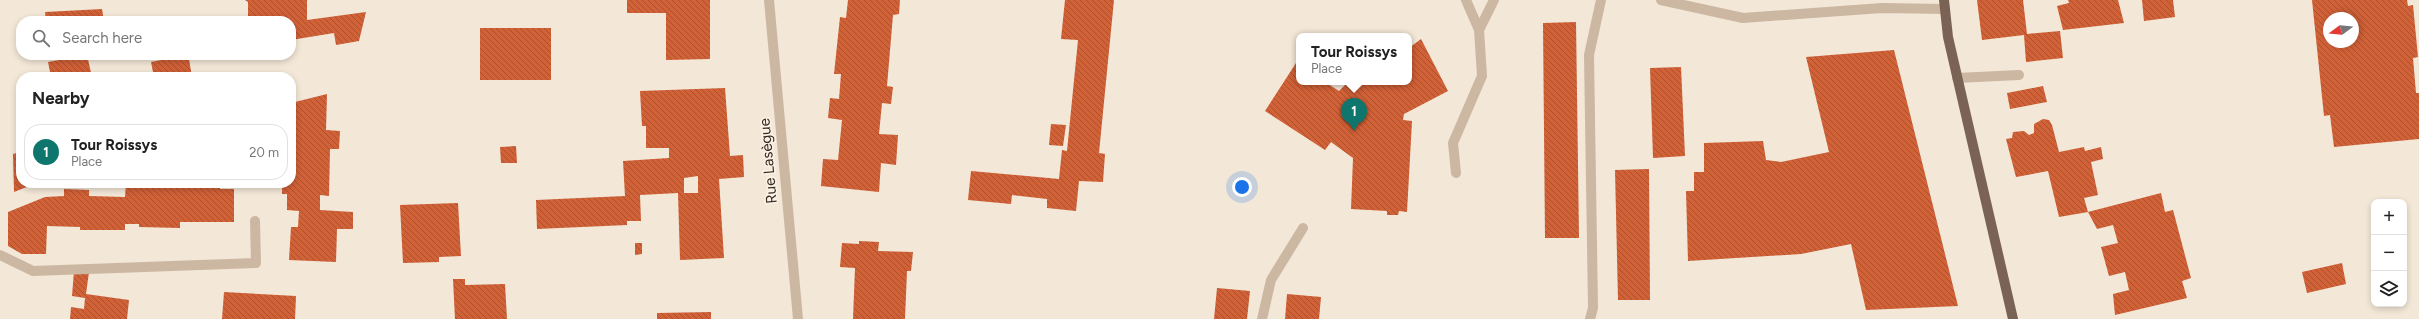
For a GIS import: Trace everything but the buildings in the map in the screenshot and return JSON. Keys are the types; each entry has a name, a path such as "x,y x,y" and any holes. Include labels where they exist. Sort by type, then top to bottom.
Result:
{"main road":[{"path":"1945,4 1948,37 2013,319"}],"street":[{"name":"Rue Lasègue","path":"769,0 798,319"},
{"path":"1456,173 1453,143 1482,76 1479,30 1466,0"},
{"path":"1479,30 1494,0"},
{"path":"1590,319 1593,308 1589,54 1601,0"},
{"path":"1661,0 1743,18 1945,4"},
{"path":"1957,78 2019,76"},
{"path":"0,255 33,271 256,263 255,221"},
{"path":"1262,319 1271,280 1303,228"}],"place":[{"name":"Tour Roissys","path":"1354,131"}]}
